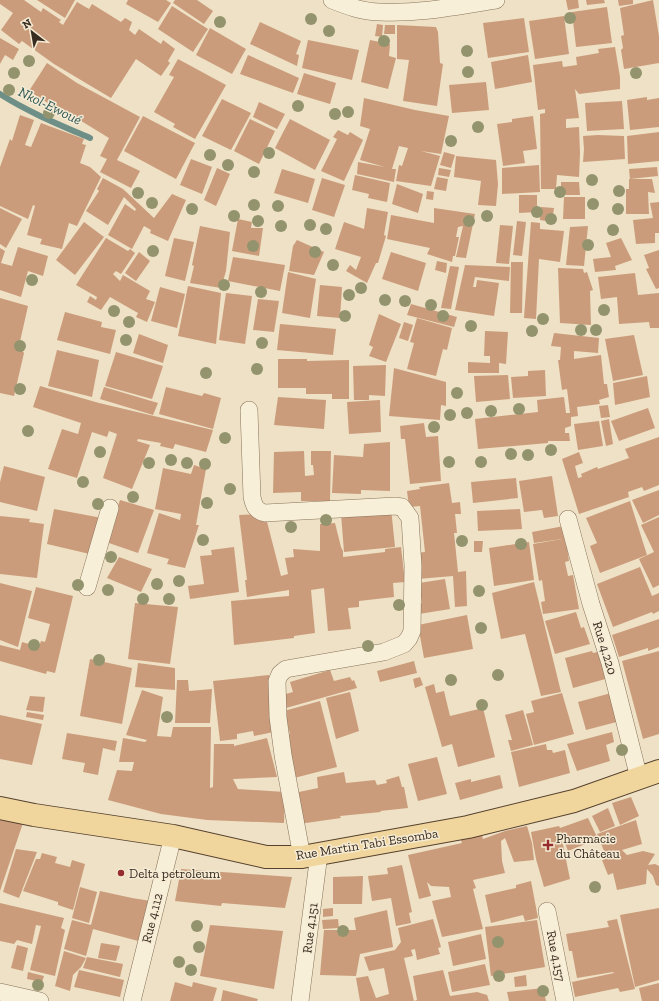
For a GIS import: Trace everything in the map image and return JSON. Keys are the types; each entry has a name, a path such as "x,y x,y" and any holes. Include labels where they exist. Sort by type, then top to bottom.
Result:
{"main road":[{"name":"Rue Martin Tabi Essomba","path":"0,808 34,815 173,836 266,857 311,856 468,827 574,801 649,775"}],"street":[{"path":"332,0 353,8 378,12 417,12 496,0"},
{"name":"Rue 4.151","path":"249,410 252,498 255,506 260,512 265,513 395,506 402,507 410,518 413,566 412,631 409,638 404,644 384,652 286,668 280,674 277,681 276,697 280,737 311,856 300,1001"},
{"path":"87,586 110,508"},
{"name":"Rue 4.220","path":"568,519 591,604 610,663 631,749 649,775"},
{"name":"Rue 4.112","path":"132,1001 173,836"},
{"name":"Rue 4.157","path":"547,911 565,1001"},
{"path":"0,992 40,1001"}],"building":[{"path":"0,0 24,0 41,12 43,8 61,20 59,22 63,25 77,2 89,9 92,4 121,22 125,18 132,22 129,30 135,35 139,29 161,44 163,40 175,49 168,61 170,63 161,76 136,59 111,98 54,64 22,41 19,44 1,30 13,13 0,4"},
{"path":"37,0 75,0 65,18"},
{"path":"128,0 166,0 171,3 158,22 126,4"},
{"path":"175,0 197,0 213,11 204,24 173,3"},
{"path":"566,0 578,0 579,8 568,10"},
{"path":"586,0 604,0 605,3 587,5"},
{"path":"618,0 633,0 633,4 619,6"},
{"path":"653,0 659,36 659,63 624,69 621,50 623,48 621,36 624,35 620,8"},
{"path":"172,6 208,29 193,52 158,29"},
{"path":"607,7 612,43 576,47 572,12"},
{"path":"564,16 569,54 535,59 529,21"},
{"path":"524,18 529,52 488,58 483,23"},
{"path":"260,22 301,41 296,54 299,55 297,66 250,44"},
{"path":"377,24 383,25 382,37 375,36"},
{"path":"385,25 395,25 395,34 384,34"},
{"path":"397,25 436,27 438,32 440,63 443,64 437,106 403,101 409,60 397,59"},
{"path":"210,28 246,49 232,74 196,55"},
{"path":"0,38 19,49 13,60 5,55 0,64"},
{"path":"308,40 359,50 352,80 302,68"},
{"path":"370,40 390,44 389,56 396,58 388,89 361,82"},
{"path":"615,47 620,77 620,89 579,94 575,89 579,118 566,119 566,128 579,127 579,177 557,175 556,189 541,189 540,114 545,113 545,109 538,110 533,65 562,61 563,67 577,65 576,57 599,53 598,49"},
{"path":"248,55 299,78 293,93 240,74"},
{"path":"528,55 532,82 495,89 491,62"},
{"path":"178,59 226,85 195,139 173,127 175,124 154,112 174,77 169,75"},
{"path":"47,63 77,83 140,117 117,160 140,171 131,188 100,172 107,159 100,156 109,138 29,91"},
{"path":"304,73 336,83 330,104 297,94"},
{"path":"486,82 489,110 452,113 449,85"},
{"path":"647,97 647,100 659,98 659,127 630,130 627,100"},
{"path":"364,98 449,116 441,154 421,151 440,156 431,186 396,181 399,165 402,166 408,148 399,146 392,169 396,169 394,182 357,174 358,162 385,167 360,160 370,129 360,126"},
{"path":"222,99 251,113 231,150 202,136"},
{"path":"622,101 624,129 587,131 585,103"},
{"path":"259,102 285,114 277,129 253,117"},
{"path":"20,115 34,120 25,145 31,147 41,123 84,139 82,144 86,145 80,163 90,167 101,177 77,226 69,223 62,249 40,244 42,239 27,235 35,206 33,205 28,219 0,206 0,167 10,139 12,141"},
{"path":"143,116 195,143 176,179 124,151"},
{"path":"533,116 537,149 523,151 525,163 503,166 497,124 512,122 512,119"},
{"path":"250,119 275,131 259,164 234,151"},
{"path":"290,119 330,140 315,170 275,148"},
{"path":"338,130 348,135 350,132 363,140 344,181 321,171 337,139 333,137"},
{"path":"659,132 659,161 628,164 627,136"},
{"path":"583,136 624,136 625,159 583,162"},
{"path":"444,152 455,155 451,168 440,165"},
{"path":"456,156 496,160 498,184 496,206 478,205 481,181 454,177"},
{"path":"191,159 212,167 202,194 180,185"},
{"path":"539,165 540,192 502,194 502,168"},
{"path":"657,167 658,176 630,179 629,169"},
{"path":"217,168 230,174 216,206 204,200"},
{"path":"439,168 451,170 449,177 438,175"},
{"path":"282,169 315,179 308,203 274,193"},
{"path":"355,175 390,183 387,202 368,198 369,194 352,190"},
{"path":"437,177 448,179 446,191 434,189"},
{"path":"103,178 123,189 154,218 172,194 186,200 168,241 150,233 151,230 144,226 132,249 108,235 125,204 135,211 136,209 124,197 108,225 86,211 99,191 97,189"},
{"path":"322,178 345,185 334,217 312,210"},
{"path":"629,179 652,179 655,193 648,192 649,214 626,214 626,189 629,189"},
{"path":"561,182 579,182 580,195 561,195"},
{"path":"397,184 423,194 418,213 392,204"},
{"path":"427,191 434,192 433,200 426,199"},
{"path":"519,195 537,195 537,212 519,213"},
{"path":"564,197 585,197 585,219 563,219"},
{"path":"659,202 659,233 655,233 655,243 636,244 633,220 653,218 650,203"},
{"path":"541,207 554,208 552,222 540,220"},
{"path":"0,208 22,219 6,248 0,244"},
{"path":"367,208 388,212 384,235 386,236 378,263 376,263 367,283 346,271 350,265 356,270 361,257 335,249 344,222 364,229"},
{"path":"434,208 475,214 466,258 456,257 463,226 458,227 456,237 459,237 455,256 453,256 452,262 427,254 430,248 387,239 391,215 434,223"},
{"path":"238,219 252,222 251,228 263,228 259,256 232,251"},
{"path":"517,221 526,222 522,256 513,255"},
{"path":"84,222 104,237 75,275 56,260"},
{"path":"531,222 540,223 540,229 564,231 560,262 539,259 536,319 524,318"},
{"path":"500,225 513,226 509,264 496,263"},
{"path":"200,226 230,232 226,271 221,288 190,283"},
{"path":"588,226 584,266 566,265 570,227"},
{"path":"106,238 128,251 130,249 135,253 121,274 116,271 113,274 120,281 123,275 150,291 146,299 155,302 147,322 136,317 138,313 110,297 101,310 87,302 90,296 96,300 97,297 76,285"},
{"path":"174,238 194,242 185,281 165,276"},
{"path":"621,238 632,260 615,266 616,270 595,272 593,259 611,257 606,243"},
{"path":"297,240 324,252 314,275 289,271 293,246"},
{"path":"18,247 48,256 43,276 28,271 21,297 0,290 0,248 5,251 1,263 12,266"},
{"path":"659,250 659,288 656,289 646,269 649,268 644,255"},
{"path":"139,252 150,261 136,281 125,273"},
{"path":"391,252 426,263 418,291 382,279"},
{"path":"233,257 285,265 280,291 228,281"},
{"path":"437,261 447,263 446,273 435,270"},
{"path":"511,262 523,262 522,313 510,313"},
{"path":"465,265 510,267 509,281 475,277 473,287 476,287 477,280 499,283 494,316 455,310"},
{"path":"450,266 459,267 451,309 441,308"},
{"path":"558,268 583,269 584,273 587,272 593,290 590,291 591,325 560,323"},
{"path":"288,272 316,279 310,318 282,313"},
{"path":"635,273 638,295 659,293 659,328 650,328 649,322 619,324 617,297 601,299 598,277"},
{"path":"320,285 342,287 340,318 317,316"},
{"path":"188,286 221,293 216,344 178,336"},
{"path":"160,287 185,294 177,328 151,321"},
{"path":"226,293 252,296 245,344 219,340"},
{"path":"0,298 28,306 19,346 24,353 14,396 0,393"},
{"path":"258,299 279,301 274,332 253,330"},
{"path":"411,304 457,317 454,327 407,315"},
{"path":"65,312 102,322 101,327 116,330 110,354 57,340"},
{"path":"379,314 401,324 386,362 369,356 373,347 369,345"},
{"path":"417,318 452,328 447,350 443,349 436,376 407,369 414,343 410,342"},
{"path":"404,322 413,325 408,341 399,338"},
{"path":"280,324 336,329 333,355 277,350"},
{"path":"485,331 508,332 506,364 499,363 499,373 468,373 468,362 490,363 490,356 484,356"},
{"path":"554,333 599,338 598,353 574,351 574,359 601,355 604,384 607,384 609,397 599,400 600,404 577,407 578,416 571,417 571,426 565,428 565,433 569,433 570,441 548,441 548,443 478,449 475,419 538,412 537,400 564,397 566,413 570,413 567,389 562,390 558,360 560,360 561,347 551,346"},
{"path":"139,334 168,345 163,363 133,353"},
{"path":"634,335 643,375 613,381 605,339"},
{"path":"57,350 99,360 92,397 48,386"},
{"path":"116,352 163,366 152,399 105,386"},
{"path":"278,359 307,359 307,361 349,360 349,399 332,399 332,394 306,394 306,388 278,388"},
{"path":"386,365 385,396 369,395 369,400 354,400 353,366"},
{"path":"394,368 446,382 446,406 441,405 440,420 389,416"},
{"path":"545,370 546,396 513,398 511,377 528,376 528,371"},
{"path":"508,375 510,399 476,402 474,376"},
{"path":"647,376 650,397 615,405 613,383"},
{"path":"40,386 99,403 213,430 206,452 175,444 173,449 160,446 161,443 138,439 137,441 150,445 132,489 103,478 117,434 109,431 107,437 92,432 77,478 48,469 62,429 78,434 81,423 33,407"},
{"path":"104,387 158,403 153,415 100,399"},
{"path":"166,387 202,396 204,393 221,398 213,429 159,414"},
{"path":"278,397 326,400 324,429 274,425"},
{"path":"380,400 381,432 349,434 347,402"},
{"path":"608,405 610,417 601,418 599,406"},
{"path":"648,408 655,428 619,441 611,421"},
{"path":"609,419 613,444 606,446 601,421"},
{"path":"599,421 603,446 578,450 574,424"},
{"path":"424,423 426,437 438,436 441,481 410,484 405,439 401,439 400,426"},
{"path":"659,437 659,485 644,491 642,487 628,492 629,497 579,514 562,459 579,452 583,463 575,466 578,478 582,477 581,474 597,467 598,469 629,458 625,449"},
{"path":"390,442 390,491 361,490 361,494 332,493 334,455 363,457 364,444"},
{"path":"304,451 305,476 314,475 313,465 311,465 311,451 331,451 330,501 301,501 301,492 273,493 274,452"},
{"path":"194,465 206,469 196,525 199,525 185,568 167,564 169,559 147,553 159,513 180,520 181,514 155,509 163,468 191,474"},
{"path":"4,466 45,477 37,511 0,502 0,482"},
{"path":"552,476 558,516 544,518 542,510 524,512 519,481"},
{"path":"516,478 518,498 473,503 471,482"},
{"path":"449,483 452,503 460,502 461,514 455,514 457,533 454,533 458,572 466,571 467,606 455,607 453,576 418,579 416,553 425,552 420,506 409,507 407,491 420,489 419,487"},
{"path":"659,490 659,515 643,523 632,500"},
{"path":"120,500 154,510 138,553 106,542"},
{"path":"630,501 647,555 600,573 590,546 597,543 586,518"},
{"path":"391,508 395,547 344,552 341,514"},
{"path":"54,509 102,518 94,555 47,544"},
{"path":"520,509 522,529 478,531 477,511"},
{"path":"265,514 281,576 288,574 285,558 294,557 293,549 320,551 320,524 335,523 343,551 343,557 385,552 385,549 401,547 405,582 393,583 394,597 359,601 359,607 348,608 351,629 328,631 324,588 311,590 315,633 294,636 294,638 234,645 231,601 289,596 289,590 247,597 245,580 247,580 239,515"},
{"path":"0,516 30,519 29,522 44,524 37,578 0,574"},
{"path":"659,517 659,585 653,588 639,559 654,552 641,525"},
{"path":"564,526 569,561 565,562 568,576 573,575 579,609 543,614 541,602 545,601 542,580 539,581 533,544 562,539 534,543 532,532"},
{"path":"474,541 483,541 482,552 474,552"},
{"path":"529,542 534,580 494,586 489,548"},
{"path":"234,547 239,592 190,599 188,586 204,584 200,556 212,555 211,550"},
{"path":"119,557 152,569 141,592 107,578"},
{"path":"640,567 652,596 659,593 659,611 653,614 652,612 613,627 597,584"},
{"path":"445,579 450,609 419,614 418,604 422,603 419,583"},
{"path":"534,582 561,692 541,696 525,634 501,639 492,593"},
{"path":"0,583 32,591 18,647 0,640"},
{"path":"36,587 73,596 55,673 47,671 46,674 0,661 0,645 20,650 22,642 39,647 41,641 45,642 50,624 28,618"},
{"path":"135,603 178,607 170,664 128,659"},
{"path":"576,612 581,628 584,627 590,644 555,654 545,621"},
{"path":"467,615 473,649 424,658 418,625"},
{"path":"659,619 659,647 648,651 648,648 619,657 612,635"},
{"path":"592,651 593,653 602,651 609,678 573,688 565,658"},
{"path":"659,651 659,734 643,739 622,661"},
{"path":"90,659 132,668 122,724 80,716"},
{"path":"414,661 417,673 380,682 377,671"},
{"path":"138,663 175,668 175,690 135,687"},
{"path":"330,670 334,681 350,677 352,681 354,680 357,688 286,708 282,695 293,692 290,682"},
{"path":"269,675 273,698 274,732 254,736 253,731 237,734 237,739 220,741 213,681"},
{"path":"420,677 423,685 415,688 413,679"},
{"path":"177,680 188,680 189,691 212,689 210,723 175,723"},
{"path":"434,684 436,693 444,691 450,716 483,708 495,757 458,767 452,744 442,747 425,687"},
{"path":"142,690 163,697 157,736 171,737 173,727 211,727 210,788 213,787 214,744 234,744 234,746 267,738 277,777 233,779 238,789 285,792 284,823 207,820 161,814 108,800 117,770 132,771 134,762 119,762 123,738 145,742 147,740 126,735"},
{"path":"350,692 359,731 336,739 326,698"},
{"path":"615,692 624,720 586,730 578,702"},
{"path":"562,693 574,734 534,745 526,714 534,712 531,701"},
{"path":"30,696 45,697 43,712 26,710"},
{"path":"320,701 337,767 294,778 285,735 290,734 284,711"},
{"path":"523,710 533,745 511,751 508,740 512,740 505,715"},
{"path":"27,712 44,715 43,720 26,717"},
{"path":"0,715 42,724 32,765 0,759"},
{"path":"612,732 614,742 606,745 610,761 577,771 567,744"},
{"path":"67,733 117,741 115,751 103,748 98,775 83,772 85,763 62,759"},
{"path":"546,744 547,750 552,750 553,753 565,750 570,773 519,787 511,752"},
{"path":"437,757 447,794 418,801 408,764"},
{"path":"344,772 346,783 375,780 377,785 387,783 386,780 399,776 402,787 404,787 408,808 340,816 341,818 299,824 294,793 318,788 317,777"},
{"path":"500,775 503,788 460,800 455,783 471,779 471,782"},
{"path":"631,797 639,816 620,825 612,803"},
{"path":"608,808 615,826 600,832 592,816"},
{"path":"0,817 23,823 0,891"},
{"name":"Pharmacie du Château","path":"588,818 598,839 568,851 560,830 570,879 544,887 536,859 531,832 559,826 560,828"},
{"path":"636,820 642,844 622,850 627,855 643,851 655,854 648,865 655,864 659,866 659,886 656,885 653,876 647,869 646,884 617,890 613,873 608,875 602,860 607,858 597,834"},
{"path":"527,826 532,843 534,860 514,862 505,838 501,841 502,861 505,873 473,880 476,888 473,889 483,929 442,937 432,901 451,897 449,887 431,886 427,882 431,896 419,899 408,855 462,843 461,840 482,835 483,839 505,831"},
{"path":"16,849 37,852 19,898 3,892"},
{"path":"42,853 57,857 55,863 70,867 72,860 85,864 73,910 58,905 58,902 23,891 36,859 40,859"},
{"path":"402,865 412,912 409,913 411,923 396,926 391,898 372,901 368,876 388,874 387,868"},
{"path":"181,869 292,877 285,908 222,903 221,906 175,901"},
{"path":"363,876 362,904 333,904 333,877"},
{"path":"531,881 538,918 525,921 523,915 491,923 485,895 516,888 516,885"},
{"path":"80,887 97,892 89,923 72,918"},
{"path":"100,891 151,901 142,942 93,929 86,956 64,949 72,920 91,925"},
{"path":"0,903 64,918 61,928 65,930 55,976 30,970 41,926 36,925 32,944 17,940 14,944 0,941"},
{"path":"333,908 333,916 323,917 323,909"},
{"path":"659,908 659,980 635,987 620,915"},
{"path":"387,910 393,947 360,954 356,976 320,975 324,930 356,930 354,918"},
{"path":"338,919 339,928 323,929 322,920"},
{"path":"433,919 441,947 438,948 440,954 417,960 415,949 411,950 413,956 404,958 414,1001 360,1001 356,978 368,976 376,998 389,994 384,968 369,971 364,957 395,950 401,942 398,928"},
{"path":"617,919 635,989 620,992 618,988 575,997 572,982 614,973 577,978 572,951 569,951 566,934 609,927 607,921"},
{"path":"537,920 545,967 491,976 485,927"},
{"path":"210,925 283,931 274,989 200,976"},
{"path":"481,934 486,959 453,966 448,942"},
{"path":"101,943 120,946 116,961 98,958"},
{"path":"17,945 28,948 23,971 11,968"},
{"path":"64,951 86,958 81,967 73,975 70,991 55,986"},
{"path":"87,957 123,964 120,977 83,968"},
{"path":"485,964 490,985 452,992 448,972"},
{"path":"79,970 124,980 120,997 74,987"},
{"path":"443,970 450,996 477,992 487,995 489,1001 414,1001 417,1000 413,976"},
{"path":"28,972 44,976 42,982 27,979"},
{"path":"526,975 527,986 515,987 514,977"},
{"path":"175,982 192,987 193,982 217,988 213,1001 170,1001"},
{"path":"659,983 659,1001 642,1001 639,988"},
{"path":"543,988 546,1001 509,1001 507,992"},
{"path":"223,990 258,999 257,1001 221,1001"}],"waterway":[{"name":"Nkol-Ewoué","path":"0,94 33,112 90,138"}],"place":[{"name":"Pharmacie du Château","path":"548,845"},
{"name":"Delta petroleum","path":"121,873"}]}
